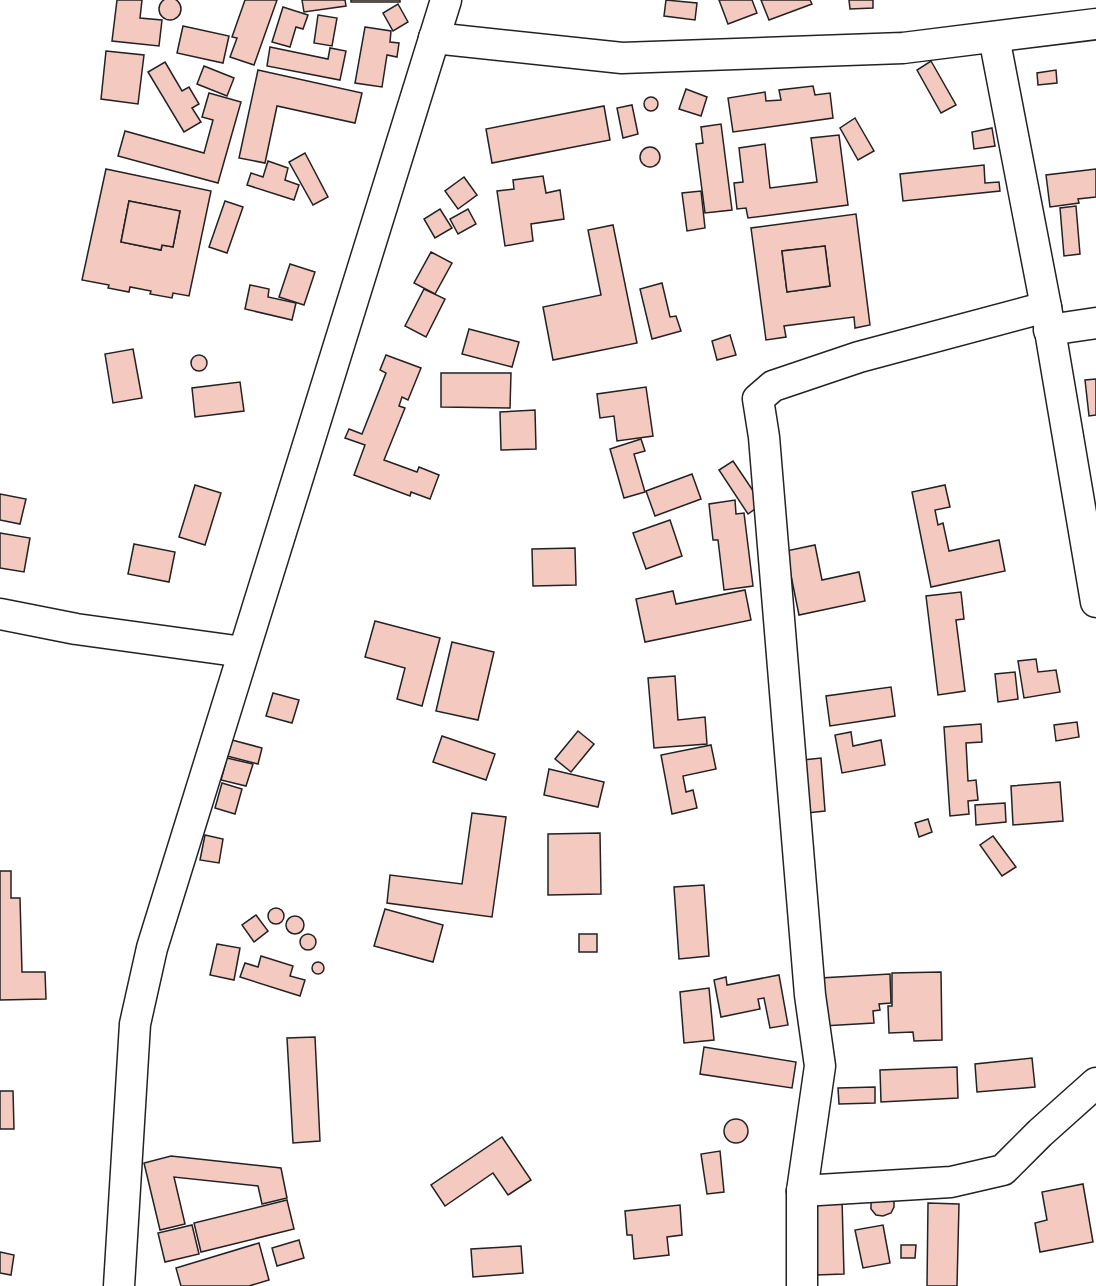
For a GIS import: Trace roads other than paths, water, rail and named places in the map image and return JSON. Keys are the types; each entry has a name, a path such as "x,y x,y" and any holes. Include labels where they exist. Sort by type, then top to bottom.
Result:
{"street":[{"path":"118,1286 135,1024 152,948 447,0"},
{"path":"434,38 622,58 903,48 1096,24"},
{"path":"994,38 1048,319 1096,602"},
{"path":"802,1286 802,1191 820,1066 810,995 764,437 758,399 773,386 859,357 1048,319 1096,323"},
{"path":"0,614 76,629 243,652"},
{"path":"802,1191 951,1182 1003,1170 1096,1083"}]}
